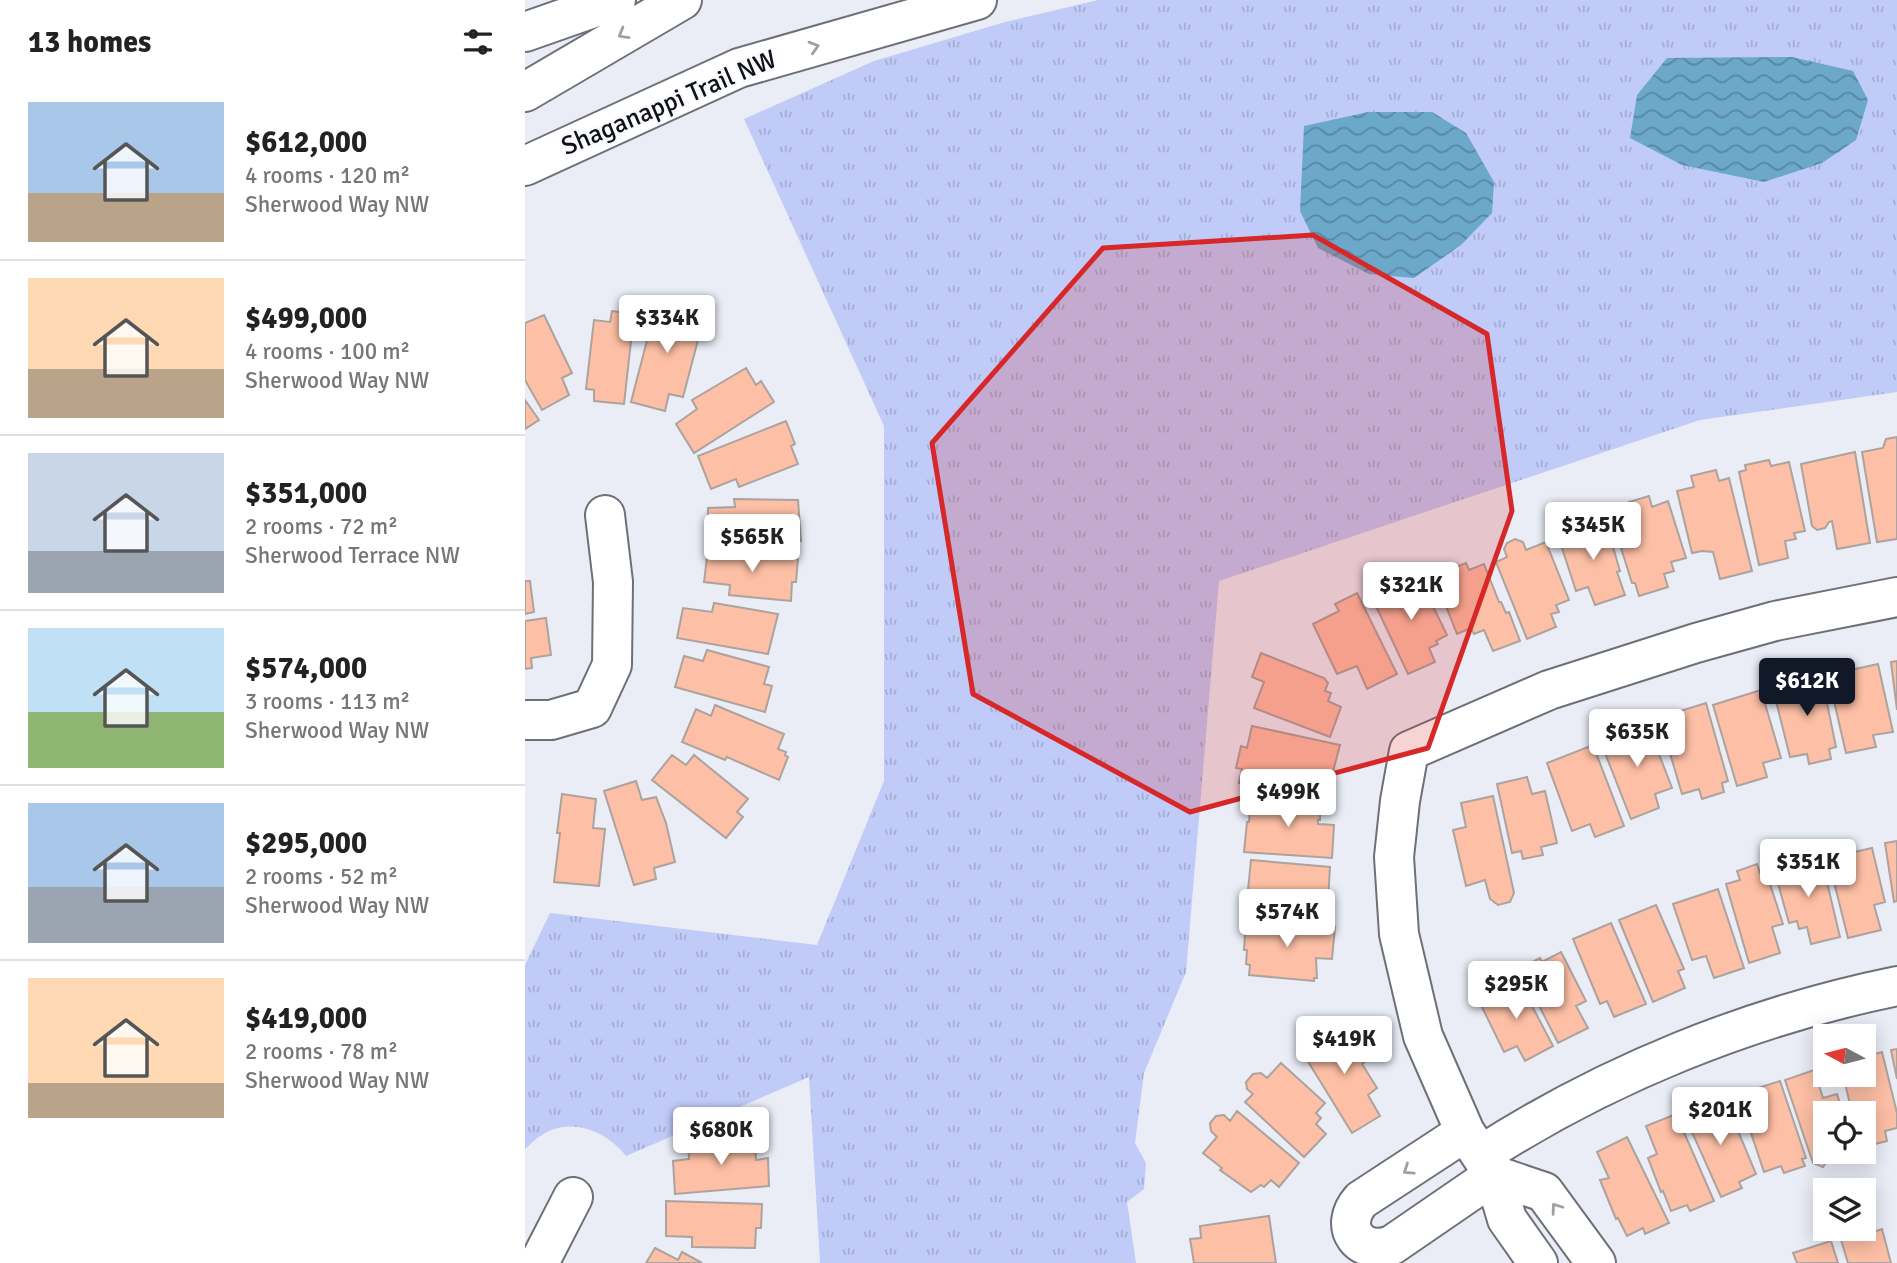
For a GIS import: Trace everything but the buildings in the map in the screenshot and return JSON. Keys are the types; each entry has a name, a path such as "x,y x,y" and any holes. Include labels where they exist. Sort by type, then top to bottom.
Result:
{"street":[{"path":"525,33 616,0"},
{"path":"525,92 683,0"},
{"name":"Shaganappi Trail NW","path":"525,166 739,68 977,0"},
{"path":"525,720 551,720 592,708 612,665 613,582 605,514"},
{"path":"1538,1263 1507,1219 1480,1154 1423,1036 1399,934 1394,857 1409,751 1549,690 1696,643 1775,621 1897,597"},
{"path":"1480,1154 1537,1119 1641,1068 1712,1039 1783,1015 1897,986"},
{"path":"1480,1154 1544,1192 1596,1263"},
{"path":"539,1263 573,1197"}],"highlighted area":[{"path":"1313,235 1487,334 1512,511 1428,748 1190,812 973,694 932,443 1103,248"}],"green space":[{"path":"1098,0 1897,0 1897,392 1700,420 1219,581 1186,972 1144,1073 1135,1143 1146,1163 1144,1189 1127,1202 1136,1263 820,1263 809,1077 626,1156 599,1134 577,1127 553,1129 525,1149 525,965 550,913 817,945 884,781 884,426 744,119 874,61 1005,22"}],"water":[{"path":"1792,57 1853,71 1868,100 1856,140 1822,163 1764,182 1682,165 1630,138 1637,95 1667,58"},
{"path":"1368,112 1432,112 1466,133 1494,182 1492,213 1461,245 1414,278 1369,274 1318,248 1300,211 1304,126"}]}
